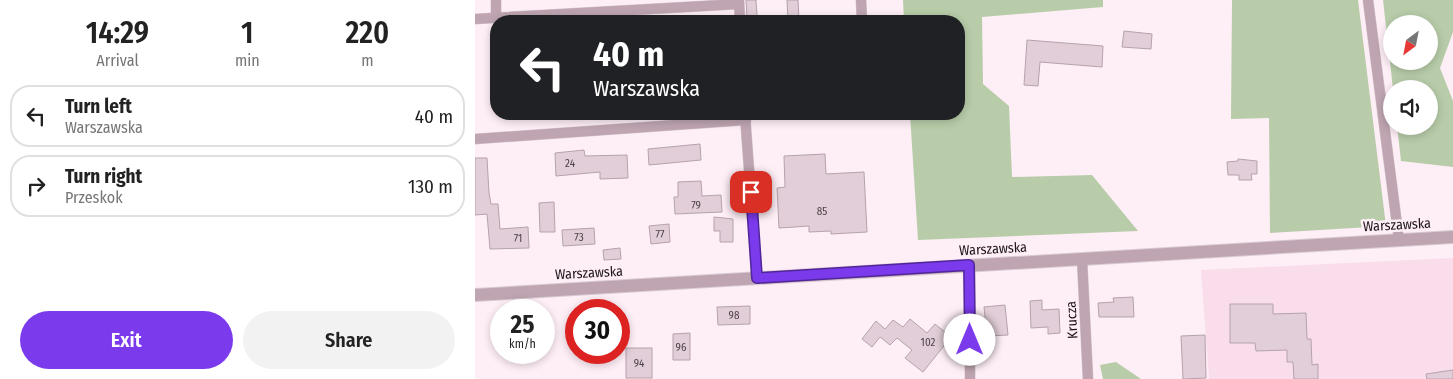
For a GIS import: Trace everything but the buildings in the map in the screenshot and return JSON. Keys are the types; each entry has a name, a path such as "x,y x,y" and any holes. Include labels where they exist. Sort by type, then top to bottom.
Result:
{"street":[{"path":"496,0 496,15"},
{"path":"861,0 862,15"},
{"path":"1367,0 1399,240"},
{"path":"528,15 739,2 740,15"},
{"path":"475,19 490,18"},
{"path":"475,139 708,120"},
{"path":"745,120 757,278"},
{"name":"Warszawska","path":"475,295 1453,237"},
{"name":"Krucza","path":"1082,259 1088,379"},
{"path":"969,265 970,379"}],"shaded area":[{"path":"1453,258 1453,379 1209,379 1201,270"}],"green space":[{"path":"903,0 1103,0 1103,7 982,17 983,84 1009,106 1012,177 1092,175 1138,231 918,240 910,120 965,120 965,15 904,15"},
{"path":"1232,0 1358,0 1386,226 1270,233 1269,118 1231,119"},
{"path":"1383,0 1453,0 1453,32 1440,68 1453,101 1453,167 1401,161 1398,135 1438,135 1438,80 1392,80 1391,70 1438,70 1438,15 1385,15"},
{"path":"1116,362 1141,379 1103,379 1100,365"}],"route":[{"path":"751,192 757,278 969,265 970,340"}]}
